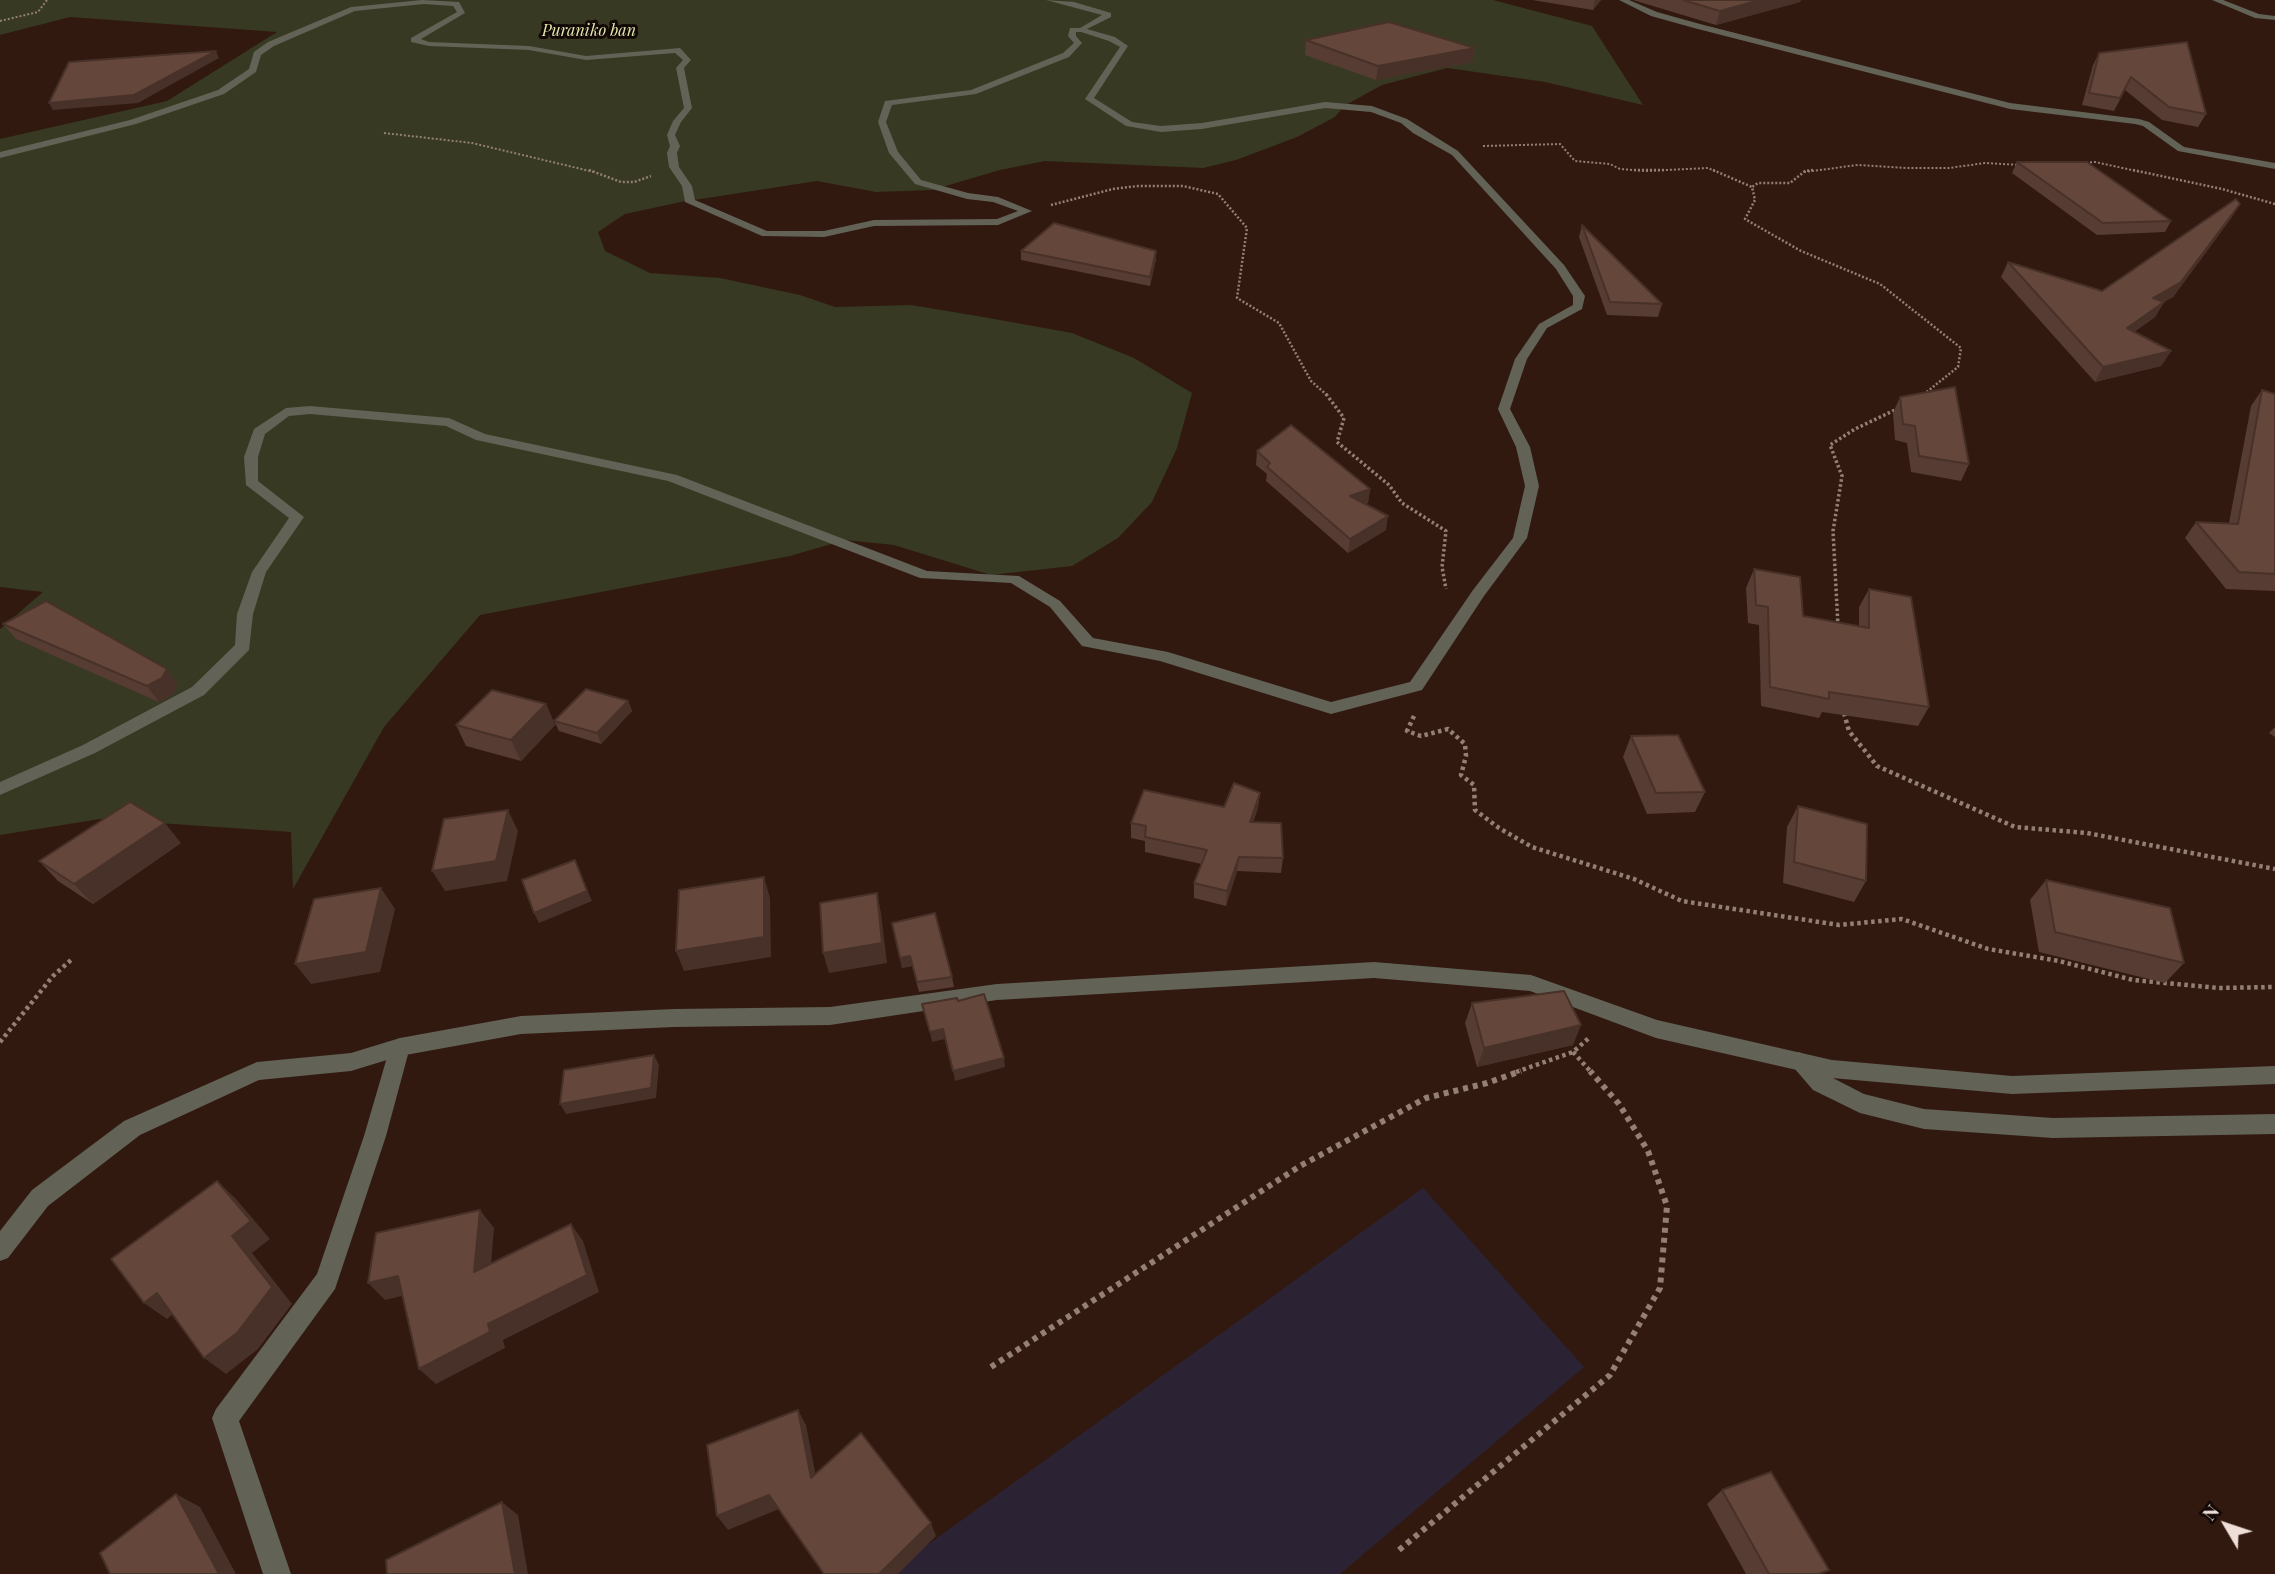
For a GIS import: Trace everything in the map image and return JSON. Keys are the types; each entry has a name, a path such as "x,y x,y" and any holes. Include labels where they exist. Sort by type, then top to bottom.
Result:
{"street":[{"path":"1050,0 1074,4 1108,15 1081,30"},
{"path":"1623,0 1654,14 1710,30 2010,106 2136,121 2146,124 2181,149 2275,166"},
{"path":"2216,0 2261,17 2275,18"},
{"path":"0,155 133,122 221,92 253,70 257,54 271,44 354,9 424,2 456,4 461,13 414,40 429,44 529,48 586,58 677,50 687,60 680,68 688,108 677,121 671,135 675,146 672,153 674,167 687,186 690,202 766,234 824,234 874,223 998,222 1027,211"},
{"path":"0,789 89,750 198,691 243,646 245,614 259,572 297,517 251,482 251,457 259,432 286,412 310,410 449,422 481,437 672,478 925,575 1014,579 1055,604 1088,642 1162,656 1331,708 1416,686 1478,593 1520,538 1532,486 1523,447 1504,409 1521,359 1543,326 1578,307 1579,296 1560,267 1455,153 1404,121 1372,109 1311,106 1202,126 1161,129 1129,124 1089,99 1124,46 1112,39 1081,30 1073,30 1072,36 1077,43 1066,55 973,92 888,103 882,122 894,153 918,182 967,196 995,200 1027,211"},
{"path":"0,1250 40,1198 132,1128 257,1071 351,1062 400,1047 522,1024 830,1016 997,992 1374,970 1531,984 1656,1029 1832,1069 2012,1085 2275,1075"},
{"path":"277,1574 225,1418 327,1281 375,1136 400,1047"},
{"path":"1798,1061 1821,1083 1860,1103 1924,1119 2053,1128 2275,1124"}],"path":[{"path":"0,21 38,12 47,0"},
{"path":"384,133 472,143 516,152 535,159 586,169 621,182 634,183 674,167"},
{"path":"1455,153 1480,146 1560,144 1575,161 1610,164 1620,169 1646,172 1708,168 1752,187"},
{"path":"2070,163 2095,162 2222,189 2275,204"},
{"path":"1752,187 1758,183 1790,183 1805,171 1858,165 1928,169 1985,163 2021,164"},
{"path":"1027,211 1114,189 1138,186 1183,186 1218,194 1247,228 1237,298 1279,323 1311,381 1331,398 1343,418 1337,442 1389,485 1402,503 1446,531 1443,567 1449,639"},
{"path":"1752,187 1755,200 1745,219 1801,251 1880,284 1961,348 1958,367 1915,401"},
{"path":"1838,629 1833,531 1842,476 1830,445 1855,429 1903,407"},
{"path":"1416,686 1418,705 1407,731 1421,736 1448,729 1465,744 1466,756 1461,775 1474,785 1475,810 1532,847 1634,878 1682,901 1839,925 1902,919 1927,925 1988,949 2059,961 2133,980 2219,988 2275,987"},
{"path":"1843,708 1849,731 1877,766 2015,827 2087,833 2275,869"},
{"path":"0,1042 53,976 71,960"},
{"path":"991,1367 1300,1166 1334,1147 1426,1098 1487,1083 1573,1052 1590,1037 1603,1034"},
{"path":"1399,1550 1610,1375 1660,1288 1667,1206 1648,1151 1619,1104 1573,1052"}],"shaded area":[{"path":"1423,1188 1584,1367 1340,1574 887,1574"}],"green space":[{"name":"Puraniko ban","path":"0,0 1493,0 1592,26 1643,105 1545,82 1447,68 1382,85 1344,106 1335,117 1297,137 1236,160 1203,168 1045,161 1000,170 932,190 876,192 817,181 681,202 625,214 598,232 605,251 650,273 720,278 800,295 835,307 911,305 983,317 1072,333 1134,358 1192,393 1177,448 1152,502 1118,538 1072,566 991,575 894,545 845,540 790,556 480,615 384,727 293,889 291,832 100,819 0,835 0,629 43,592 0,587 0,139 167,101 277,32 70,17 0,35"}],"building":[{"path":"1683,0 1760,0 1720,11"},
{"path":"1389,22 1475,48 1378,66 1306,40"},
{"path":"2187,42 2206,114 2169,107 2131,77 2120,98 2089,93 2099,53"},
{"path":"216,51 134,95 49,103 69,62"},
{"path":"2017,162 2087,162 2171,221 2103,223"},
{"path":"2236,199 2240,204 2181,282 2153,298 2164,302 2127,328 2171,351 2103,367 2008,262 2102,291"},
{"path":"1054,223 1156,251 1150,277 1021,251"},
{"path":"1582,225 1662,304 1610,302"},
{"path":"1955,387 1969,464 1919,456 1915,426 1903,424 1900,397"},
{"path":"2262,390 2275,394 2275,574 2239,572 2196,522 2238,524"},
{"path":"1291,425 1370,489 1350,496 1388,516 1350,539 1267,467 1270,463 1257,451"},
{"path":"1754,569 1800,577 1803,616 1869,628 1869,589 1911,597 1929,707 1829,692 1829,699 1770,687 1768,607 1756,605"},
{"path":"46,601 167,669 162,678 147,686 3,624"},
{"path":"586,689 628,701 597,733 554,721"},
{"path":"492,690 546,704 511,740 456,725"},
{"path":"1678,735 1705,792 1656,793 1631,736"},
{"path":"1234,783 1260,793 1250,822 1281,823 1283,858 1239,857 1227,891 1194,883 1207,850 1145,837 1146,826 1131,823 1144,790 1224,807"},
{"path":"130,802 165,823 74,884 39,861"},
{"path":"1798,806 1867,824 1866,881 1794,862"},
{"path":"508,810 496,861 432,871 444,819"},
{"path":"575,860 587,891 534,913 522,880"},
{"path":"764,877 764,937 676,951 679,890"},
{"path":"2046,880 2170,908 2184,963 2055,932"},
{"path":"381,888 366,952 295,964 314,899"},
{"path":"877,893 882,943 823,953 820,903"},
{"path":"935,913 952,977 917,982 910,956 900,958 892,923"},
{"path":"1564,991 1581,1025 1484,1048 1472,1003"},
{"path":"984,994 1004,1058 953,1071 943,1029 930,1032 922,1004 957,998 958,1001"},
{"path":"654,1055 651,1088 560,1104 564,1070"},
{"path":"217,1181 251,1221 232,1236 272,1287 237,1333 204,1358 157,1293 144,1303 111,1259"},
{"path":"480,1210 474,1272 571,1224 587,1275 488,1324 490,1332 419,1369 398,1276 368,1283 376,1233"},
{"path":"798,1410 811,1478 861,1433 931,1523 879,1574 824,1574 769,1495 717,1516 707,1445"},
{"path":"1771,1472 1829,1570 1818,1574 1769,1574 1722,1490"},
{"path":"176,1494 219,1574 110,1574 100,1553"},
{"path":"502,1502 515,1574 387,1574 386,1560"}]}
